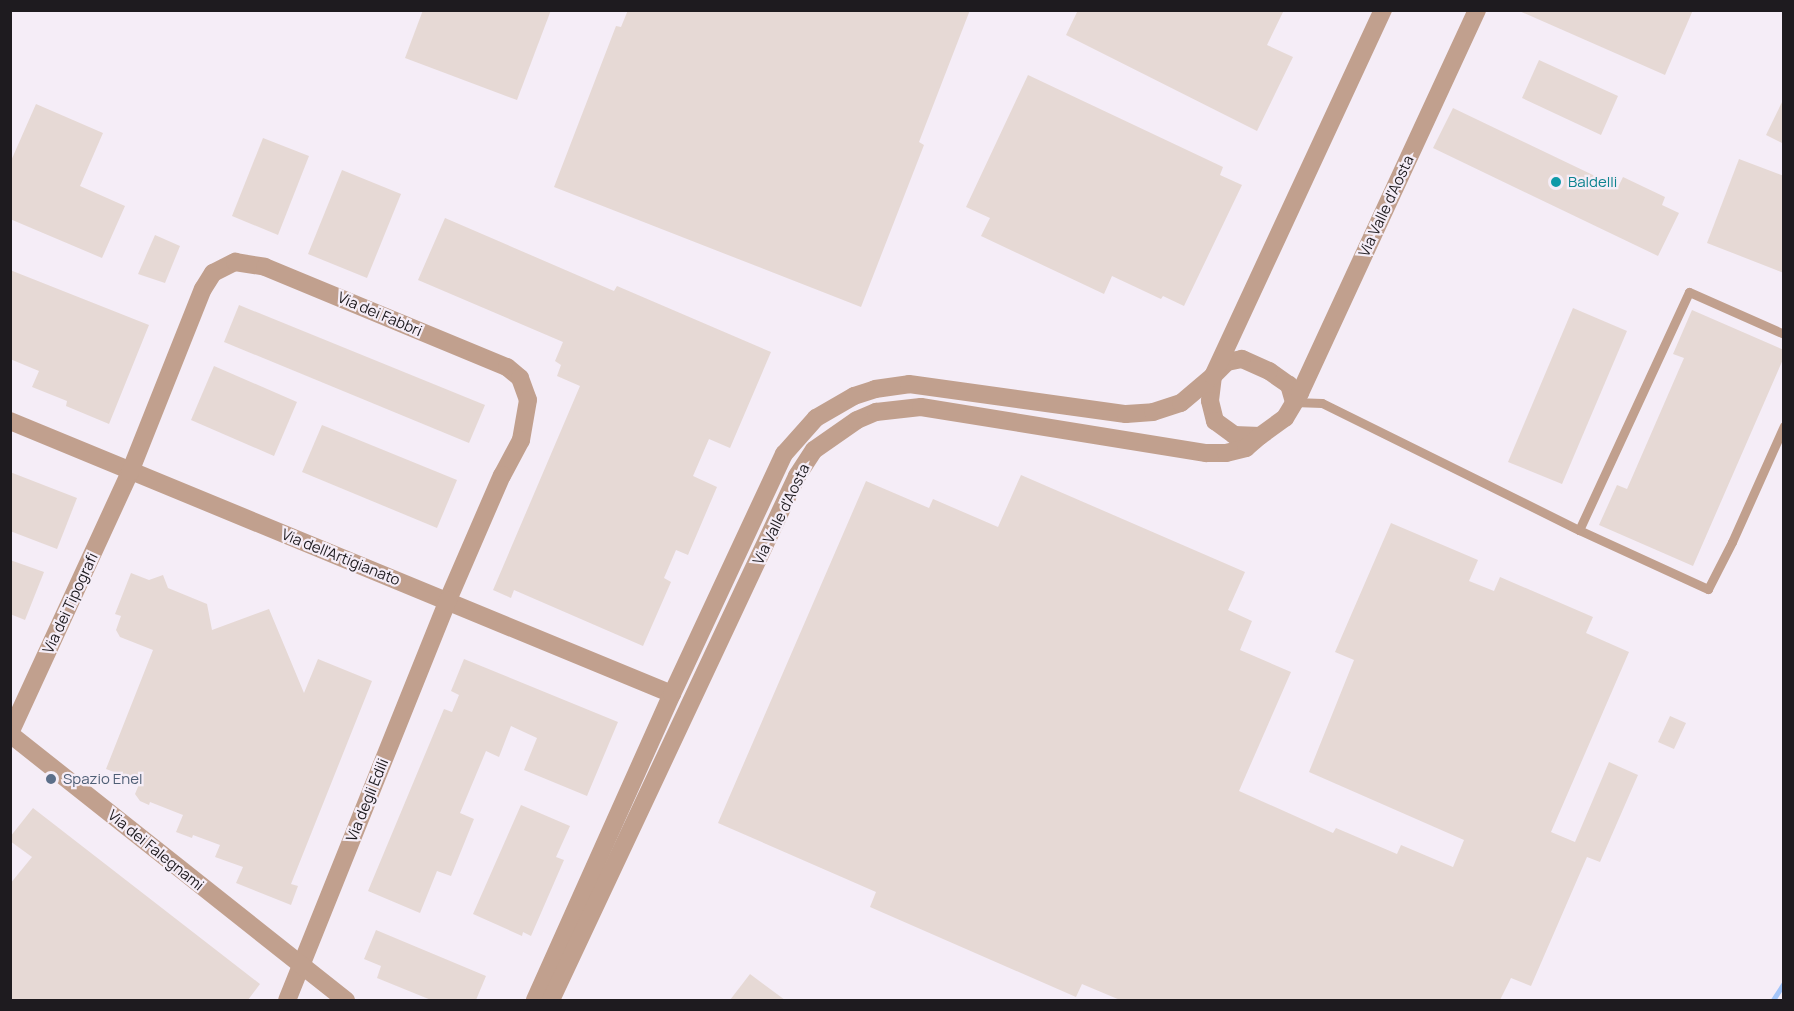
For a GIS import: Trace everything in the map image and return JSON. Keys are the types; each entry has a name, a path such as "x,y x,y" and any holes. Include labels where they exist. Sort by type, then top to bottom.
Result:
{"street":[{"name":"Via Valle d'Aosta","path":"1260,436 1234,435 1215,422 1210,401 1213,376 1383,10"},
{"name":"Via Valle d'Aosta","path":"551,1000 797,476 814,450 857,420 876,412 921,407 1206,453 1226,453 1246,448 1285,418 1294,402 1477,10"},
{"name":"Via dei Fabbri","path":"130,472 202,290 213,273 235,262 265,267 507,367 520,378 528,400 521,440 502,476 448,600"},
{"name":"Via Valle d'Aosta","path":"535,1000 672,694 784,453 816,418 854,396 875,389 909,384 1126,414 1154,412 1181,403 1227,362 1242,359 1269,371 1289,385 1294,402"},
{"name":"Via dell'Artigianato","path":"10,421 672,694"},
{"name":"Via dei Tipografi","path":"10,734 130,472"},
{"name":"Via degli Edili","path":"287,1000 448,600"},
{"name":"Via dei Falegnami","path":"10,734 301,966"},
{"path":"301,966 346,1000"}],"lane":[{"path":"1579,530 1689,292 1784,334"},
{"path":"1294,402 1322,403 1579,530 1708,589 1732,542 1784,426"}],"building":[{"path":"423,10 551,10 517,100 405,58"},
{"path":"628,10 970,10 919,142 924,145 861,307 554,187 616,26 621,27"},
{"path":"1078,10 1284,10 1267,45 1293,57 1257,131 1066,35"},
{"path":"1517,10 1693,10 1665,75"},
{"path":"1539,60 1618,96 1601,135 1522,98"},
{"path":"1028,75 1223,167 1220,175 1242,185 1184,306 1163,296 1161,299 1112,276 1104,294 981,236 990,218 966,207"},
{"path":"1784,98 1784,144 1766,135"},
{"path":"36,104 103,133 80,186 125,206 102,258 10,219 10,163"},
{"name":"Baldelli","path":"1453,108 1618,187 1623,177 1665,197 1662,205 1679,213 1658,256 1433,148"},
{"path":"263,138 309,156 278,235 232,216"},
{"path":"1739,159 1784,176 1784,273 1707,243"},
{"path":"342,170 401,194 367,278 308,254"},
{"path":"445,218 614,291 617,286 771,352 730,448 709,439 693,476 717,487 688,555 676,550 664,578 671,582 643,646 514,590 511,598 493,590 580,386 557,376 561,365 555,361 563,342 418,280"},
{"path":"155,235 180,246 165,283 138,274"},
{"path":"10,270 149,325 109,424 66,406 67,401 32,387 39,371 10,359"},
{"path":"239,305 485,405 469,443 224,342"},
{"path":"1573,308 1627,331 1562,484 1508,462"},
{"path":"1692,310 1784,350 1784,357 1693,566 1599,525 1617,485 1627,489 1684,358 1673,354"},
{"path":"214,366 297,402 274,456 191,420"},
{"path":"322,425 457,480 437,528 302,472"},
{"path":"10,472 77,498 57,549 10,531"},
{"path":"1021,475 1245,572 1228,610 1252,621 1240,650 1291,672 1239,791 1333,833 1336,828 1397,854 1401,845 1453,867 1464,840 1309,772 1354,660 1335,652 1391,523 1478,560 1469,581 1494,591 1500,577 1593,617 1586,633 1629,652 1551,832 1575,842 1609,762 1638,775 1600,862 1587,857 1531,986 1511,978 1500,1000 1120,1000 1082,984 1076,997 870,907 876,892 718,823 866,481 929,508 933,499 998,527"},
{"path":"10,560 44,572 25,620 10,614"},
{"path":"131,573 149,580 163,575 168,588 207,604 212,630 269,609 304,693 318,659 372,681 291,884 298,886 291,905 236,883 243,867 215,857 220,845 193,835 192,838 176,832 183,815 150,802 149,805 140,801 135,794 140,782 106,769 153,650 120,637 116,630 121,616 115,614"},
{"path":"464,659 618,722 587,796 524,770 537,738 511,726 499,757 486,751 460,813 474,819 451,876 437,871 420,913 368,891 444,709 452,712 459,695 451,691"},
{"path":"1670,716 1686,723 1674,749 1658,742"},
{"path":"521,805 570,826 556,857 564,860 531,936 523,932 522,936 473,914"},
{"path":"33,808 260,984 248,1000 10,1000 10,884 32,857 10,841 10,837"},
{"path":"376,930 486,976 476,1000 431,1000 377,978 381,966 364,959"},
{"path":"750,974 785,1000 730,1000"}],"waterway":[{"path":"1773,1000 1784,983"}],"place":[{"name":"Baldelli","path":"1556,182"},
{"name":"Spazio Enel","path":"51,779"}]}
